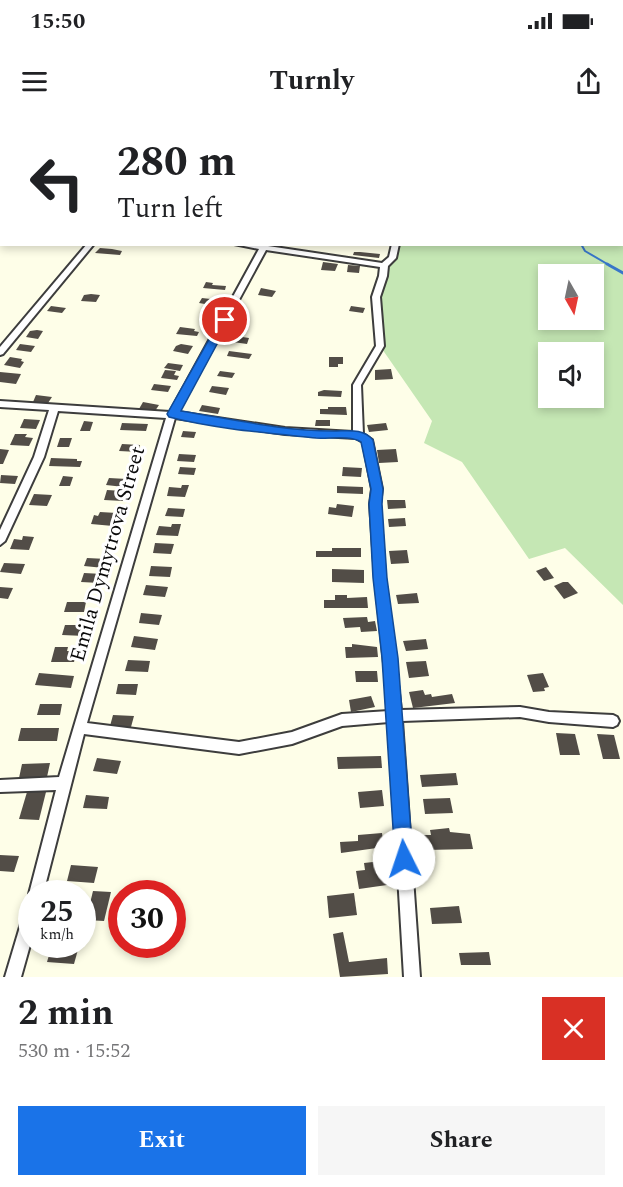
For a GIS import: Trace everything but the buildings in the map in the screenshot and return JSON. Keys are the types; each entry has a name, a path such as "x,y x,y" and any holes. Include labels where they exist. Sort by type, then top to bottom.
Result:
{"street":[{"path":"0,352 89,246"},
{"path":"265,246 331,259 384,265"},
{"name":"Emila Dymytrova Street","path":"40,880 64,783 151,478 173,414 265,246"},
{"path":"358,435 357,385 380,346 376,297 384,265 392,258 395,246"},
{"path":"0,404 54,409 173,414 265,429 358,435 367,440 377,489 375,504 380,578 388,636 412,977"},
{"path":"0,541 39,457 54,409"},
{"path":"80,728 239,748 292,738 342,720 520,711 549,717 613,721"},
{"path":"0,786 64,783"},
{"path":"13,977 18,958"}],"green space":[{"path":"397,246 623,246 623,605 565,548 529,559 462,462 424,443 432,421 380,346 378,297 386,266"}],"waterway":[{"path":"582,246 585,251 609,265"},
{"path":"607,264 623,273"}],"route":[{"path":"225,320 173,414 265,429 358,435 367,440 377,489 375,504 380,578 394,702 404,859"}]}
